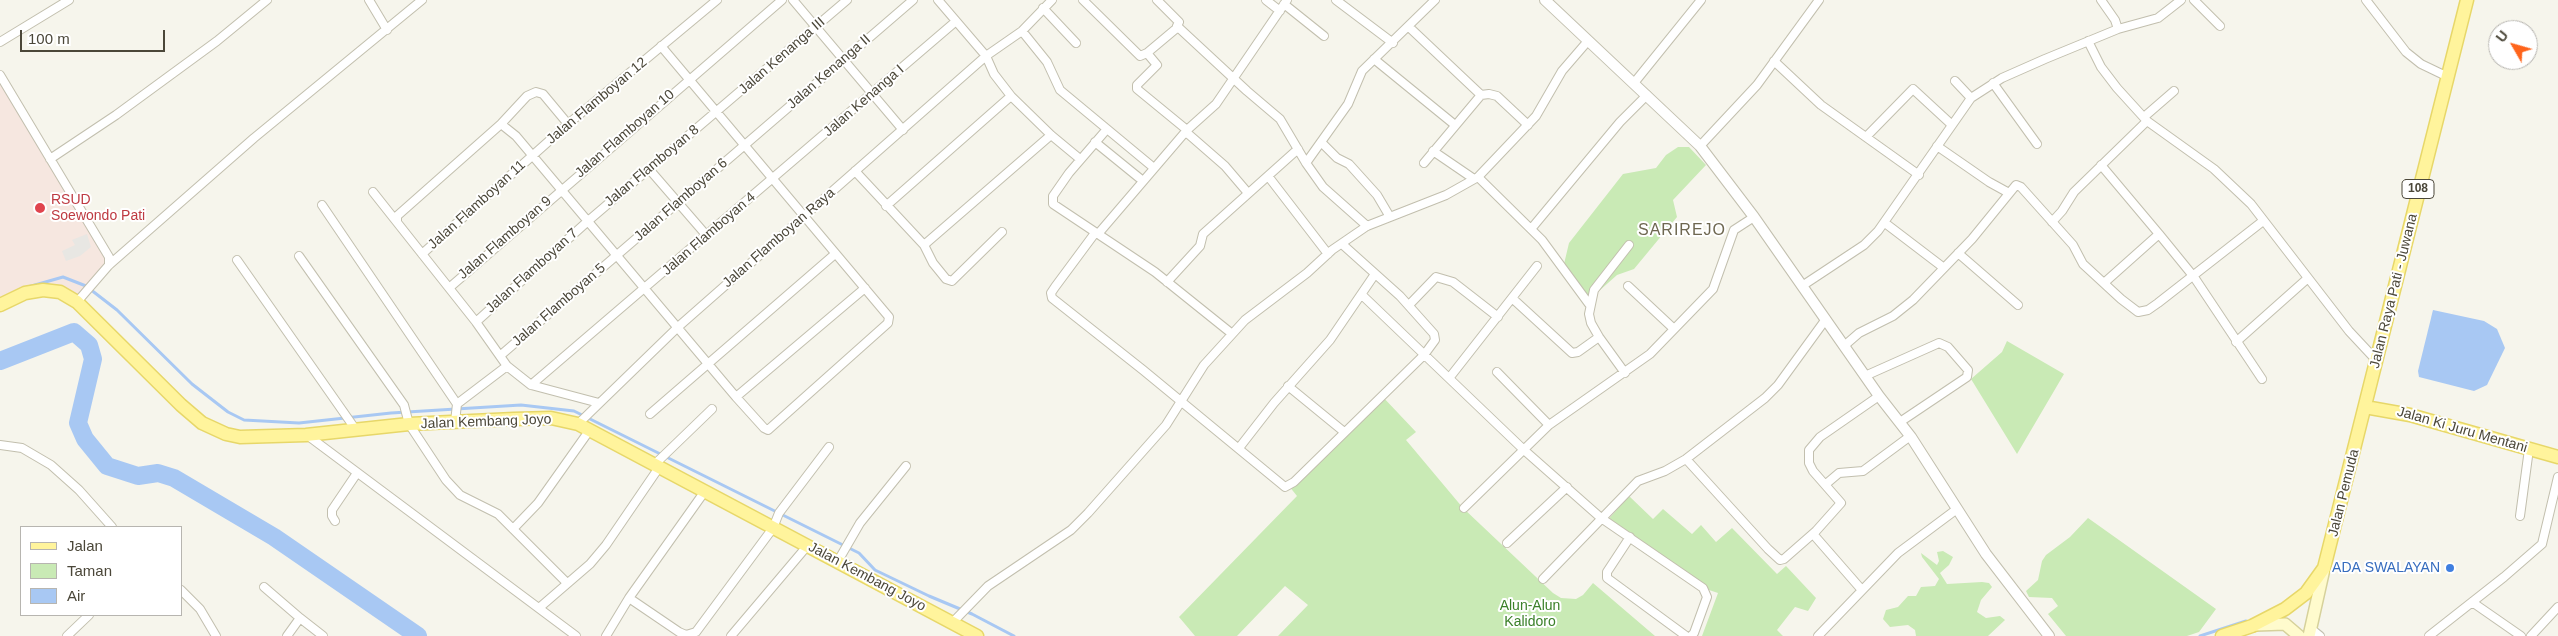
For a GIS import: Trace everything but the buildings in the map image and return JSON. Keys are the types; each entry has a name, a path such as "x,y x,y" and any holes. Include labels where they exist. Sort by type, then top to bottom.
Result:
{"main road":[{"name":"Jalan Raya Pati - Juwana","path":"2365,408 2446,76 2467,0"},
{"name":"Jalan Kembang Joyo","path":"0,305 25,293 43,290 60,292 77,302 181,404 202,422 226,434 240,437 306,434 410,424 551,418 578,424 977,636"},
{"name":"Jalan Ki Juru Mentani","path":"2365,408 2410,414 2558,457"},
{"name":"Jalan Pemuda","path":"2309,632 2365,408"},
{"path":"2222,636 2252,626 2294,603 2314,584 2324,568"},
{"path":"2252,626 2285,624 2299,636"}],"street":[{"path":"0,42 69,0"},
{"path":"50,160 217,41 267,0"},
{"path":"369,0 387,30"},
{"path":"77,302 109,265 254,138 422,0"},
{"name":"Jalan Flamboyan 12","path":"532,155 717,0"},
{"name":"Jalan Flamboyan 10","path":"562,188 782,0"},
{"path":"793,0 903,130"},
{"name":"Jalan Kenanga III","path":"717,112 847,0"},
{"name":"Jalan Kenanga II","path":"744,145 913,0"},
{"path":"938,0 986,56 994,74 1011,96 1051,135 1080,159"},
{"name":"Jalan Flamboyan Raya","path":"578,424 678,327 986,56 1022,31 1052,0"},
{"path":"1083,0 1140,56 1147,54 1180,22 1156,0"},
{"path":"1266,0 1284,5 1324,36"},
{"path":"1336,0 1393,43"},
{"path":"1545,0 1587,42 1647,95 1700,146 1754,217 1879,396 1900,422 1986,554 2049,636"},
{"path":"1634,84 1701,0"},
{"path":"1700,146 1758,85 1819,0"},
{"path":"2101,0 2115,20 2118,29"},
{"path":"1802,286 1864,245 1885,223 1972,98 2012,73 2118,29 2158,18 2181,0"},
{"path":"2194,0 2220,26"},
{"path":"2366,0 2406,52 2421,64 2446,76"},
{"path":"1306,163 1348,104 1359,76 1374,59 1409,27 1430,2"},
{"path":"1284,5 1216,104 1187,131 1097,234 1054,287 1051,293 1052,298 1285,487 1294,482 1343,431 1424,355 1435,340 1434,334 1409,306 1342,244"},
{"path":"1043,8 1076,43"},
{"name":"Jalan Kenanga I","path":"773,179 955,22"},
{"path":"1176,26 1247,91 1280,118 1306,163 1323,186 1367,226"},
{"path":"1409,27 1481,95"},
{"path":"1022,31 1047,62 1060,90 1154,168"},
{"path":"952,623 988,586 1071,530 1082,519 1166,425 1204,365 1231,333 1328,254 1367,226 1446,195 1476,178 1528,125 1540,110 1572,56 1587,42"},
{"path":"2088,42 2101,67 2117,88 2146,119 2230,182 2377,361"},
{"path":"501,124 516,136 562,188 707,363 764,428 768,430 888,323 889,317 661,46"},
{"path":"1147,54 1157,65 1137,84 1137,89 1225,166 1248,194"},
{"path":"1374,59 1455,125"},
{"path":"1774,61 1821,105 1919,175"},
{"path":"0,75 109,257 109,265"},
{"path":"1954,81 1972,98"},
{"path":"1994,83 2038,144"},
{"path":"1866,137 1912,89 1952,125"},
{"path":"2052,222 2062,211 2074,192 2174,90"},
{"path":"397,222 398,216 501,124 527,96 536,92 542,94 568,124"},
{"path":"1424,163 1481,95 1497,96 1528,125"},
{"path":"1531,229 1620,122 1647,95"},
{"path":"886,206 1011,96"},
{"name":"Jalan Flamboyan 8","path":"588,221 717,112"},
{"path":"1106,128 1080,159 1052,200 1055,206 1167,282 1231,333"},
{"path":"924,245 1051,135"},
{"path":"1095,142 1143,181"},
{"path":"1322,143 1337,158 1349,164 1377,195 1390,217"},
{"name":"Jalan Flamboyan 6","path":"616,254 744,145"},
{"path":"1938,146 1989,182 2009,193"},
{"path":"1167,282 1200,246 1203,234 1298,149"},
{"path":"1433,151 1476,178 1531,229 1542,240 1589,304"},
{"name":"Jalan Flamboyan 11","path":"422,254 532,155"},
{"path":"2101,165 2194,277 2262,380"},
{"path":"649,169 707,236"},
{"path":"855,171 924,245 933,263 946,279 952,281 1002,232"},
{"path":"1268,176 1328,254"},
{"name":"Jalan Flamboyan 4","path":"530,385 773,179"},
{"path":"1844,346 1859,333 1902,309 1972,239 2016,185 2021,187 2073,245 2083,264 2135,311 2142,312 2194,277 2263,221"},
{"name":"Jalan Flamboyan 9","path":"449,288 562,188"},
{"path":"373,192 476,322 507,366 530,385 599,403"},
{"path":"322,205 457,404 455,422"},
{"path":"1464,508 1550,425 1650,354 1716,284 1734,230 1754,217"},
{"name":"Jalan Flamboyan 7","path":"476,322 588,221"},
{"path":"1885,223 1944,268"},
{"path":"2104,282 2159,234"},
{"path":"1625,373 1591,323 1589,304 1594,290 1629,245"},
{"path":"1958,253 2018,305"},
{"name":"Jalan Flamboyan 5","path":"501,355 616,254"},
{"path":"650,414 835,254"},
{"path":"299,256 404,405 410,424 446,480 460,495 498,514 567,583"},
{"path":"237,260 356,430"},
{"path":"1450,378 1538,266"},
{"path":"1239,448 1288,386 1330,340 1375,274"},
{"path":"1409,306 1436,277 1453,282 1498,317"},
{"path":"2236,342 2308,278"},
{"path":"1628,286 1674,329"},
{"path":"736,397 865,288"},
{"path":"1362,295 1524,450 1601,518 1706,590 1707,597 1694,633 1691,636"},
{"path":"1512,298 1572,353 1578,352 1599,337"},
{"path":"1543,579 1638,481 1665,471 1686,459 1773,391 1826,320"},
{"path":"1865,376 1939,343 1948,347 1968,370 1967,378 1900,422"},
{"path":"457,404 507,366"},
{"path":"1497,372 1550,425"},
{"path":"1288,386 1343,431"},
{"path":"1686,459 1780,560 1784,559 1813,534 1841,503 1809,463 1809,450 1833,427 1879,396"},
{"path":"539,608 590,564 606,545 657,465 712,409"},
{"path":"513,529 538,503 590,431"},
{"path":"306,434 576,636"},
{"path":"1826,484 1839,473 1862,471 1910,438"},
{"path":"0,445 22,448 51,465 79,490 111,526"},
{"path":"629,598 679,632 691,635 700,627 773,528 779,513 830,447"},
{"path":"2520,516 2528,449"},
{"path":"838,561 860,523 906,466"},
{"path":"335,521 332,516 332,510 357,472"},
{"path":"2429,636 2542,544 2558,477"},
{"path":"1507,544 1567,487"},
{"path":"606,636 629,598 706,491"},
{"path":"1818,636 1898,552 1957,509"},
{"path":"1813,534 1861,590"},
{"path":"1630,537 1607,572 1607,578 1686,636"},
{"path":"731,636 808,545"},
{"path":"264,587 323,636"},
{"path":"182,591 200,609 216,636"},
{"path":"2472,602 2521,636"},
{"path":"2531,636 2558,607"},
{"path":"67,636 88,616"},
{"path":"287,636 300,618"},
{"path":"2309,632 2320,636"}],"shaded area":[{"name":"RSUD Soewondo Pati","path":"0,75 110,261 77,302 43,290 0,305"},
{"path":"87,234 91,247 80,256 66,261 62,251 75,245 72,240"}],"green space":[{"path":"1678,147 1689,147 1706,165 1673,200 1677,217 1634,269 1617,275 1590,299 1564,264 1569,243 1623,174 1656,168 1666,155"},
{"path":"2007,341 2064,374 2017,454 1971,379 2002,352"},
{"name":"Alun-Alun Kalidoro","path":"1381,395 1416,432 1406,440 1463,508 1553,593 1561,598 1576,599 1583,595 1593,583 1655,636 1278,636 1308,605 1285,586 1237,636 1195,636 1179,617 1297,496 1289,486"},
{"path":"1629,496 1653,519 1663,509 1692,534 1701,525 1716,542 1732,528 1777,574 1786,566 1816,598 1808,611 1795,607 1777,630 1783,636 1702,636 1718,593 1703,588 1606,522"},
{"path":"2088,518 2216,609 2199,632 2187,636 2066,636 2048,614 2058,606 2052,598 2029,597 2026,591 2038,580 2042,561 2046,555 2070,537"},
{"path":"1943,551 1953,557 1949,565 1940,573 1947,584 1982,582 1989,583 1992,587 1981,600 1977,612 1986,618 2000,616 2005,620 1988,636 1916,636 1915,630 1908,625 1890,627 1883,619 1886,610 1898,607 1908,596 1916,596 1921,587 1935,586 1939,579 1921,553 1937,565 1939,561 1937,552"}],"water":[{"path":"2433,310 2484,321 2497,329 2505,348 2487,385 2474,391 2419,377 2418,371"}],"waterway":[{"path":"28,287 63,277 86,286 117,310 192,384 228,412 244,420 299,423 391,413 521,405 574,411 859,553 875,570 972,614 1014,636"},
{"path":"0,361 74,332 89,345 93,359 78,423 85,439 107,466 138,476 158,473 174,478 274,537 418,636"},
{"path":"2200,636 2246,621"}],"place":[{"name":"RSUD Soewondo Pati","path":"40,208"},
{"name":"ADA SWALAYAN","path":"2450,568"}],"district":[{"name":"SARIREJO","path":"1682,231"}]}
